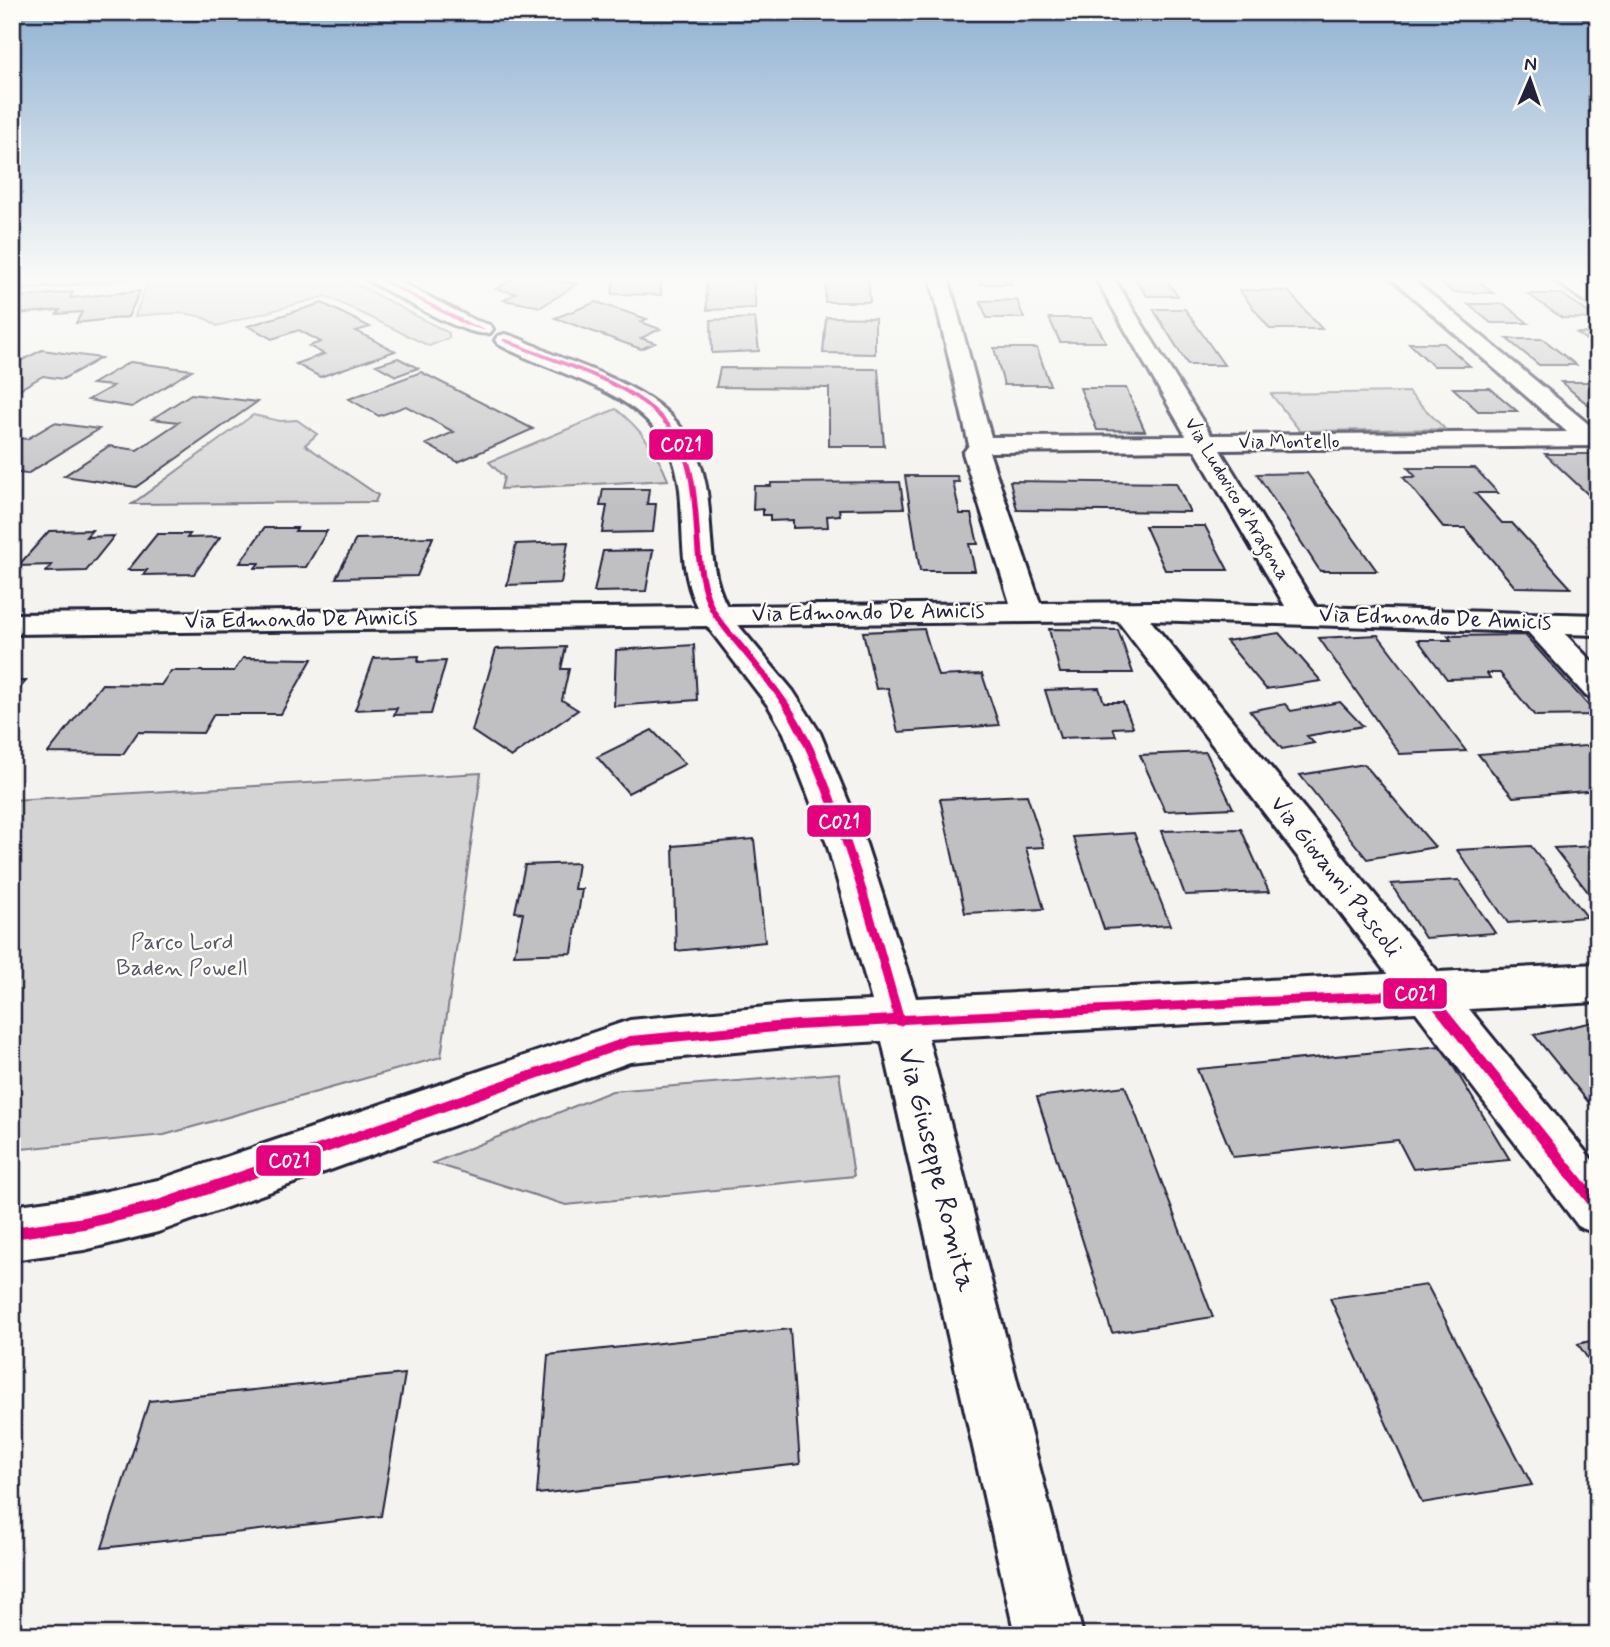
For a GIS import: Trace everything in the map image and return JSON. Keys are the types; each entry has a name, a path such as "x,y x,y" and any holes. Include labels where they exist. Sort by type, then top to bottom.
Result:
{"street":[{"name":"Via Giuseppe Romita","path":"533,354 621,390 641,402 667,424 691,469 701,575 709,601 716,615 785,705 801,731 859,883 900,1021 1049,1635"},
{"path":"958,354 981,445 976,453 1028,612"},
{"name":"Via Ludovico d'Aragona","path":"1150,354 1306,614"},
{"path":"1492,354 1594,439"},
{"name":"Via Montello","path":"981,445 1594,439"},
{"name":"Via Edmondo De Amicis","path":"12,624 1126,611 1306,614 1598,625"},
{"name":"Via Giovanni Pascoli","path":"1126,611 1598,1208"},
{"path":"1537,623 1598,688"},
{"path":"12,1233 84,1223 158,1206 630,1041 797,1025 1598,983"}],"green space":[{"path":"1408,392 1445,429 1300,431 1271,394"},
{"path":"616,409 647,441 668,480 501,489 504,477 489,462"},
{"path":"253,415 280,421 297,420 317,434 305,445 378,495 375,502 132,504"},
{"name":"Parco Lord Baden Powell","path":"481,773 441,1057 164,1135 12,1150 12,800"},
{"path":"839,1073 854,1176 566,1205 433,1163 612,1091"}],"building":[{"path":"34,354 70,354 101,358 63,379 43,376 18,390 12,389 12,365"},
{"path":"324,354 387,354 320,377 296,364"},
{"path":"996,354 1039,354 1050,385 1004,385"},
{"path":"1181,354 1216,354 1224,365 1188,365"},
{"path":"1420,354 1456,354 1470,366 1433,366"},
{"path":"1525,354 1562,354 1576,365 1539,365"},
{"path":"398,358 418,368 396,376 376,365"},
{"path":"130,362 192,370 132,407 88,400 113,386 92,384"},
{"path":"720,368 878,369 884,446 829,446 829,388 716,387"},
{"path":"421,372 533,429 458,462 426,444 454,432 406,406 379,416 349,399"},
{"path":"1561,382 1598,382 1598,413"},
{"path":"1080,388 1126,388 1145,431 1097,430"},
{"path":"1453,388 1490,388 1517,411 1478,411"},
{"path":"191,394 257,402 136,487 64,476 109,446 137,450 179,422 152,419"},
{"path":"54,423 99,429 27,474 12,472 12,437 27,439"},
{"path":"1545,454 1594,454 1598,457 1598,499 1593,499"},
{"path":"1408,468 1475,468 1498,493 1475,493 1502,523 1512,523 1571,588 1515,587 1465,528 1444,528 1403,477 1416,477"},
{"path":"1307,473 1377,571 1320,571 1257,474"},
{"path":"905,476 957,476 959,482 953,482 960,514 971,514 978,544 969,544 975,571 920,571"},
{"path":"1010,481 1176,483 1190,512 1017,510"},
{"path":"900,482 904,508 839,509 840,515 827,516 828,527 793,528 793,520 770,521 770,515 763,515 763,509 753,510 754,486 771,486 771,483"},
{"path":"603,489 649,489 647,504 656,504 653,532 602,533 607,506 600,506"},
{"path":"1145,526 1205,526 1228,570 1165,570"},
{"path":"264,528 327,531 306,567 255,568 259,563 240,563"},
{"path":"92,530 86,537 114,536 86,571 46,572 52,565 18,566 49,531"},
{"path":"157,534 190,534 187,538 220,537 194,574 143,575 147,570 128,570"},
{"path":"433,537 417,576 336,578 356,539"},
{"path":"568,542 561,583 507,585 516,544"},
{"path":"653,550 646,591 594,592 603,551"},
{"path":"924,629 938,676 982,674 999,725 898,732 888,688 876,689 863,632"},
{"path":"1049,629 1118,630 1133,673 1060,673"},
{"path":"1279,633 1321,681 1266,689 1226,641"},
{"path":"1378,635 1466,751 1400,754 1319,638"},
{"path":"1525,635 1597,715 1535,716 1500,673 1487,673 1490,678 1447,679 1418,640 1451,640 1448,636"},
{"path":"694,645 697,700 614,706 616,650"},
{"path":"566,647 561,669 569,669 562,700 578,710 511,757 472,731 496,649"},
{"path":"419,656 418,662 446,661 431,714 394,715 397,708 355,710 374,658"},
{"path":"243,658 312,659 281,714 214,714 203,733 138,732 123,754 48,753 102,684 161,685 171,671 234,671"},
{"path":"12,681 26,681 12,697"},
{"path":"1099,688 1104,702 1123,702 1133,727 1113,728 1116,736 1060,738 1045,690"},
{"path":"1340,702 1363,726 1307,736 1314,743 1282,749 1250,711 1285,704 1291,711"},
{"path":"652,730 685,764 628,793 597,757"},
{"path":"1598,745 1598,790 1513,797 1478,754"},
{"path":"1206,752 1233,808 1165,811 1140,755"},
{"path":"1364,764 1435,847 1367,859 1300,775"},
{"path":"1027,795 1044,847 1026,848 1044,909 965,913 940,799"},
{"path":"1241,829 1269,892 1185,895 1161,831"},
{"path":"1134,833 1170,925 1104,929 1073,837"},
{"path":"754,839 765,942 676,951 673,846"},
{"path":"1531,846 1587,917 1508,923 1457,850"},
{"path":"1598,846 1598,905 1554,848"},
{"path":"578,863 574,889 582,889 572,953 514,955 523,913 515,912 525,865"},
{"path":"1459,880 1495,933 1425,938 1391,884"},
{"path":"1598,1021 1598,1114 1534,1035"},
{"path":"1441,1046 1510,1160 1413,1169 1398,1140 1233,1157 1197,1069"},
{"path":"1125,1086 1213,1317 1112,1333 1037,1097"},
{"path":"1427,1285 1532,1485 1422,1503 1330,1298"},
{"path":"790,1329 800,1464 537,1494 548,1355"},
{"path":"1598,1339 1598,1374 1578,1344"},
{"path":"405,1374 381,1516 102,1548 149,1401"},
{"path":"1354,1629 1356,1635 1318,1635"}],"transit line":[{"name":"C021","path":"537,354 591,375 633,396 652,409 668,425 681,445 693,488 698,558 709,602 721,623 787,707 817,766 857,873 900,1021"},
{"name":"C021","path":"12,1233 84,1223 158,1206 630,1041 797,1025 1427,993 1598,1208"}]}
